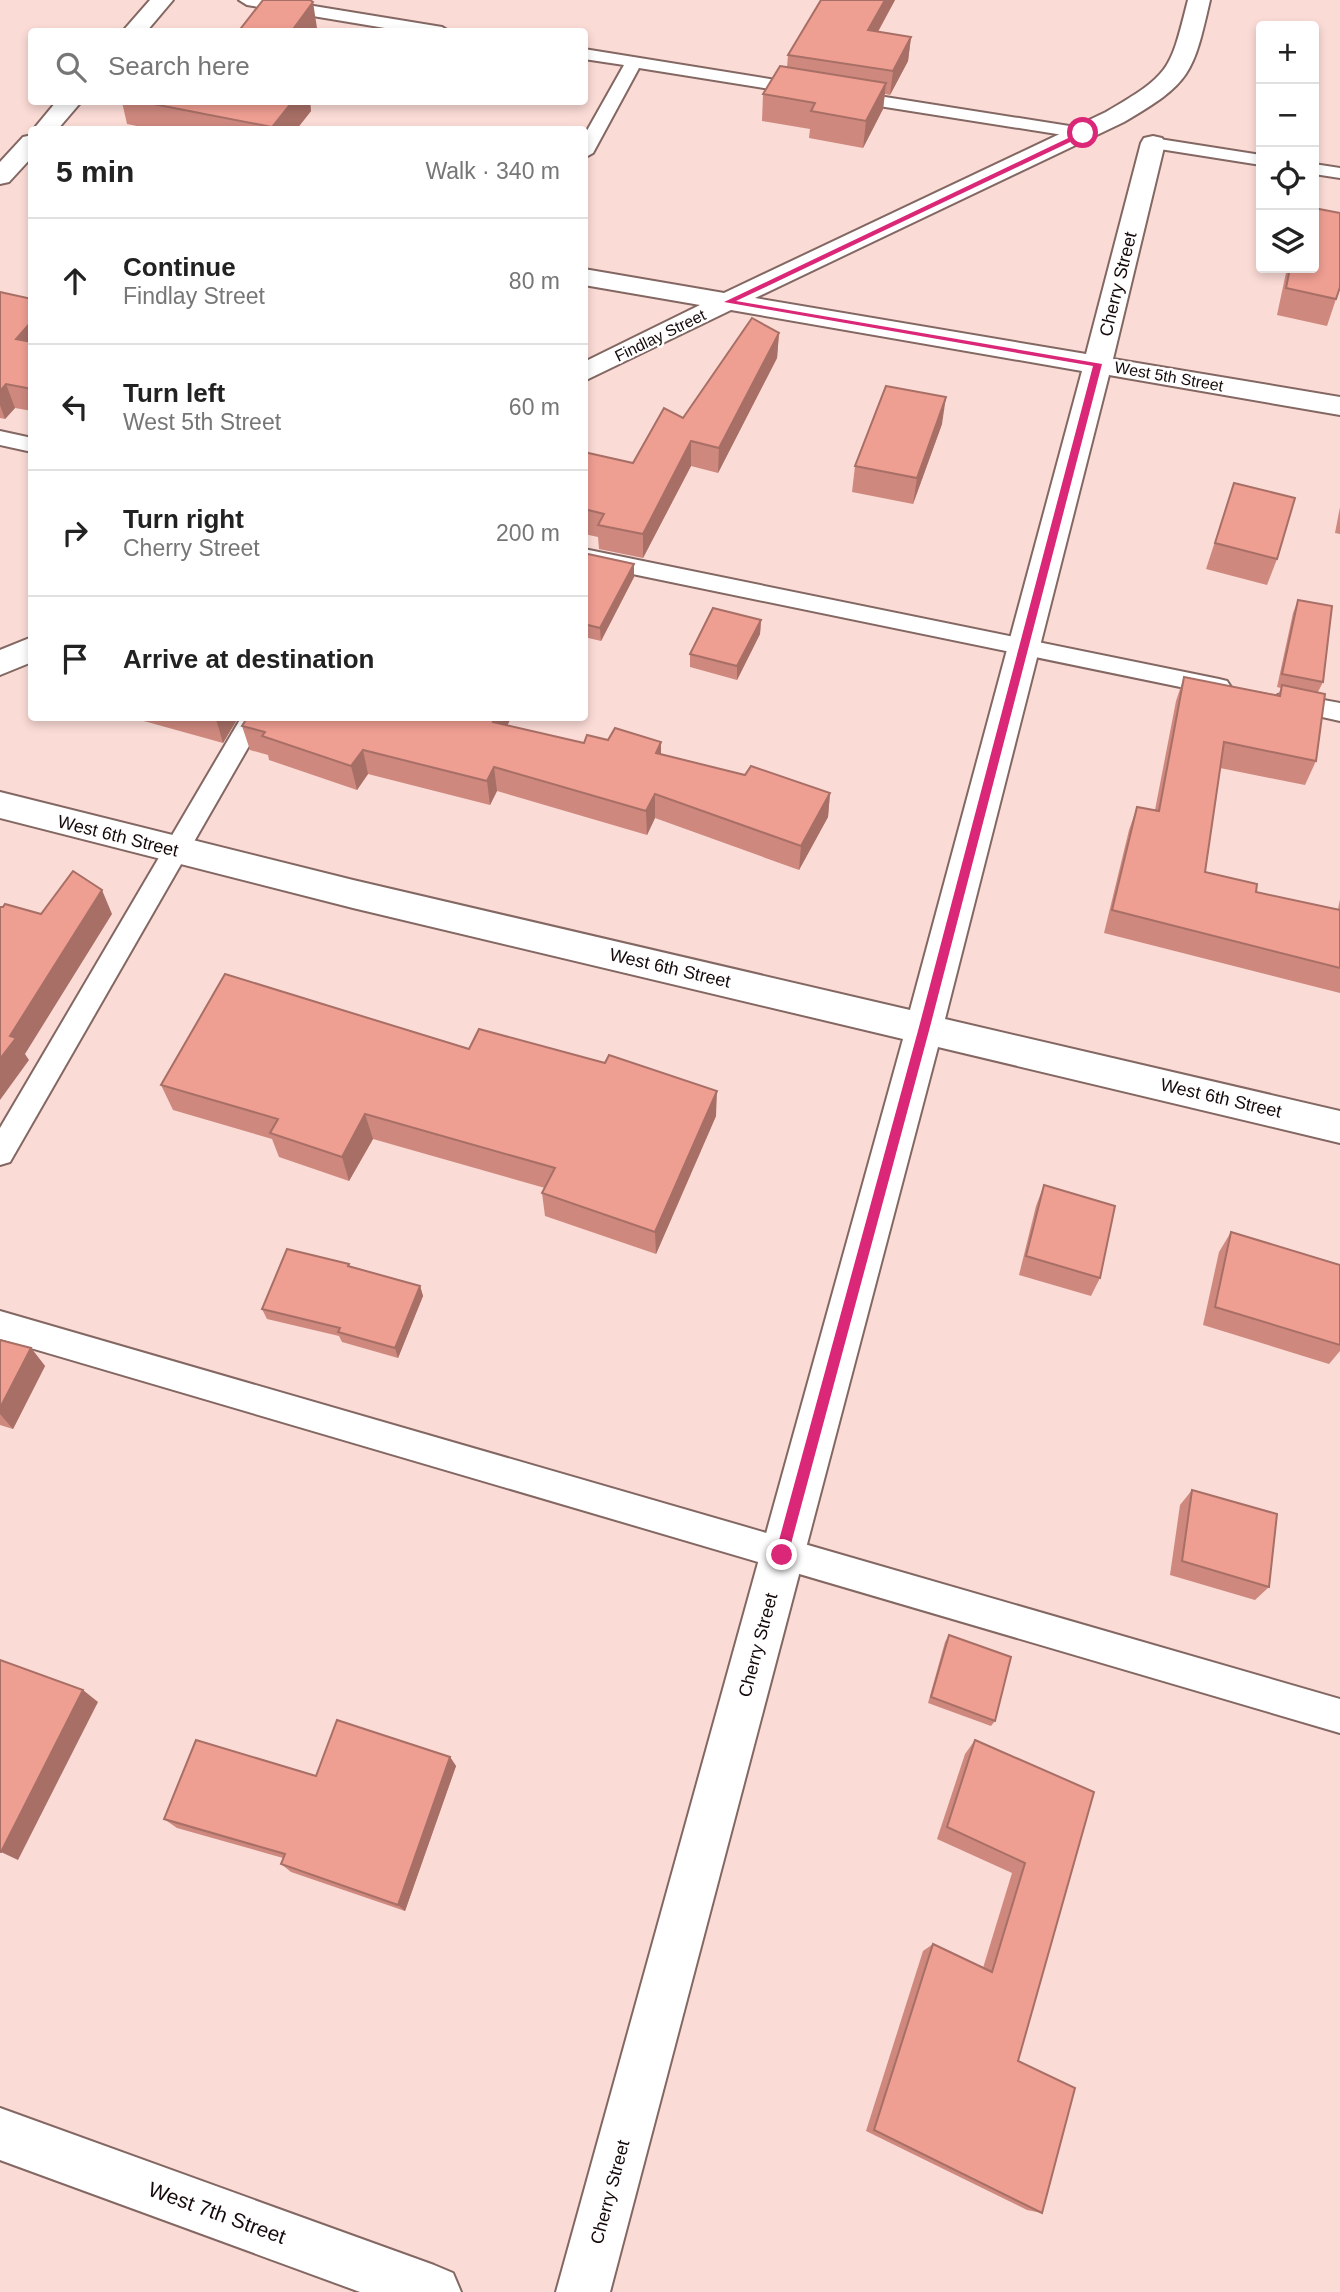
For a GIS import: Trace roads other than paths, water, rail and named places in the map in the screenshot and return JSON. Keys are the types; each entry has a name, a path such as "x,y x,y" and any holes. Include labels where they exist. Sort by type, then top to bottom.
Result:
{"street":[{"path":"138,28 162,0"},
{"name":"Findlay Street","path":"588,371 1083,133 1152,95 1173,77 1184,58 1199,0"},
{"path":"47,126 66,105"},
{"name":"Cherry Street","path":"583,2292 924,1027 1098,364 1153,143"},
{"path":"1,174 28,146"},
{"path":"1,174 28,177"},
{"name":"West 5th Street","path":"588,278 1340,406"},
{"path":"0,664 28,650"},
{"name":"West 6th Street","path":"0,805 175,850 1340,1127"},
{"name":"West 7th Street","path":"0,2134 434,2292"}],"lane":[{"path":"247,0 418,28"},
{"path":"588,55 1083,133"},
{"path":"588,146 634,62"},
{"path":"1153,143 1256,159"},
{"path":"1319,170 1340,173"},
{"path":"0,438 28,444"},
{"path":"588,557 1340,712"},
{"path":"0,1153 251,721"},
{"path":"0,1325 1340,1716"}]}
